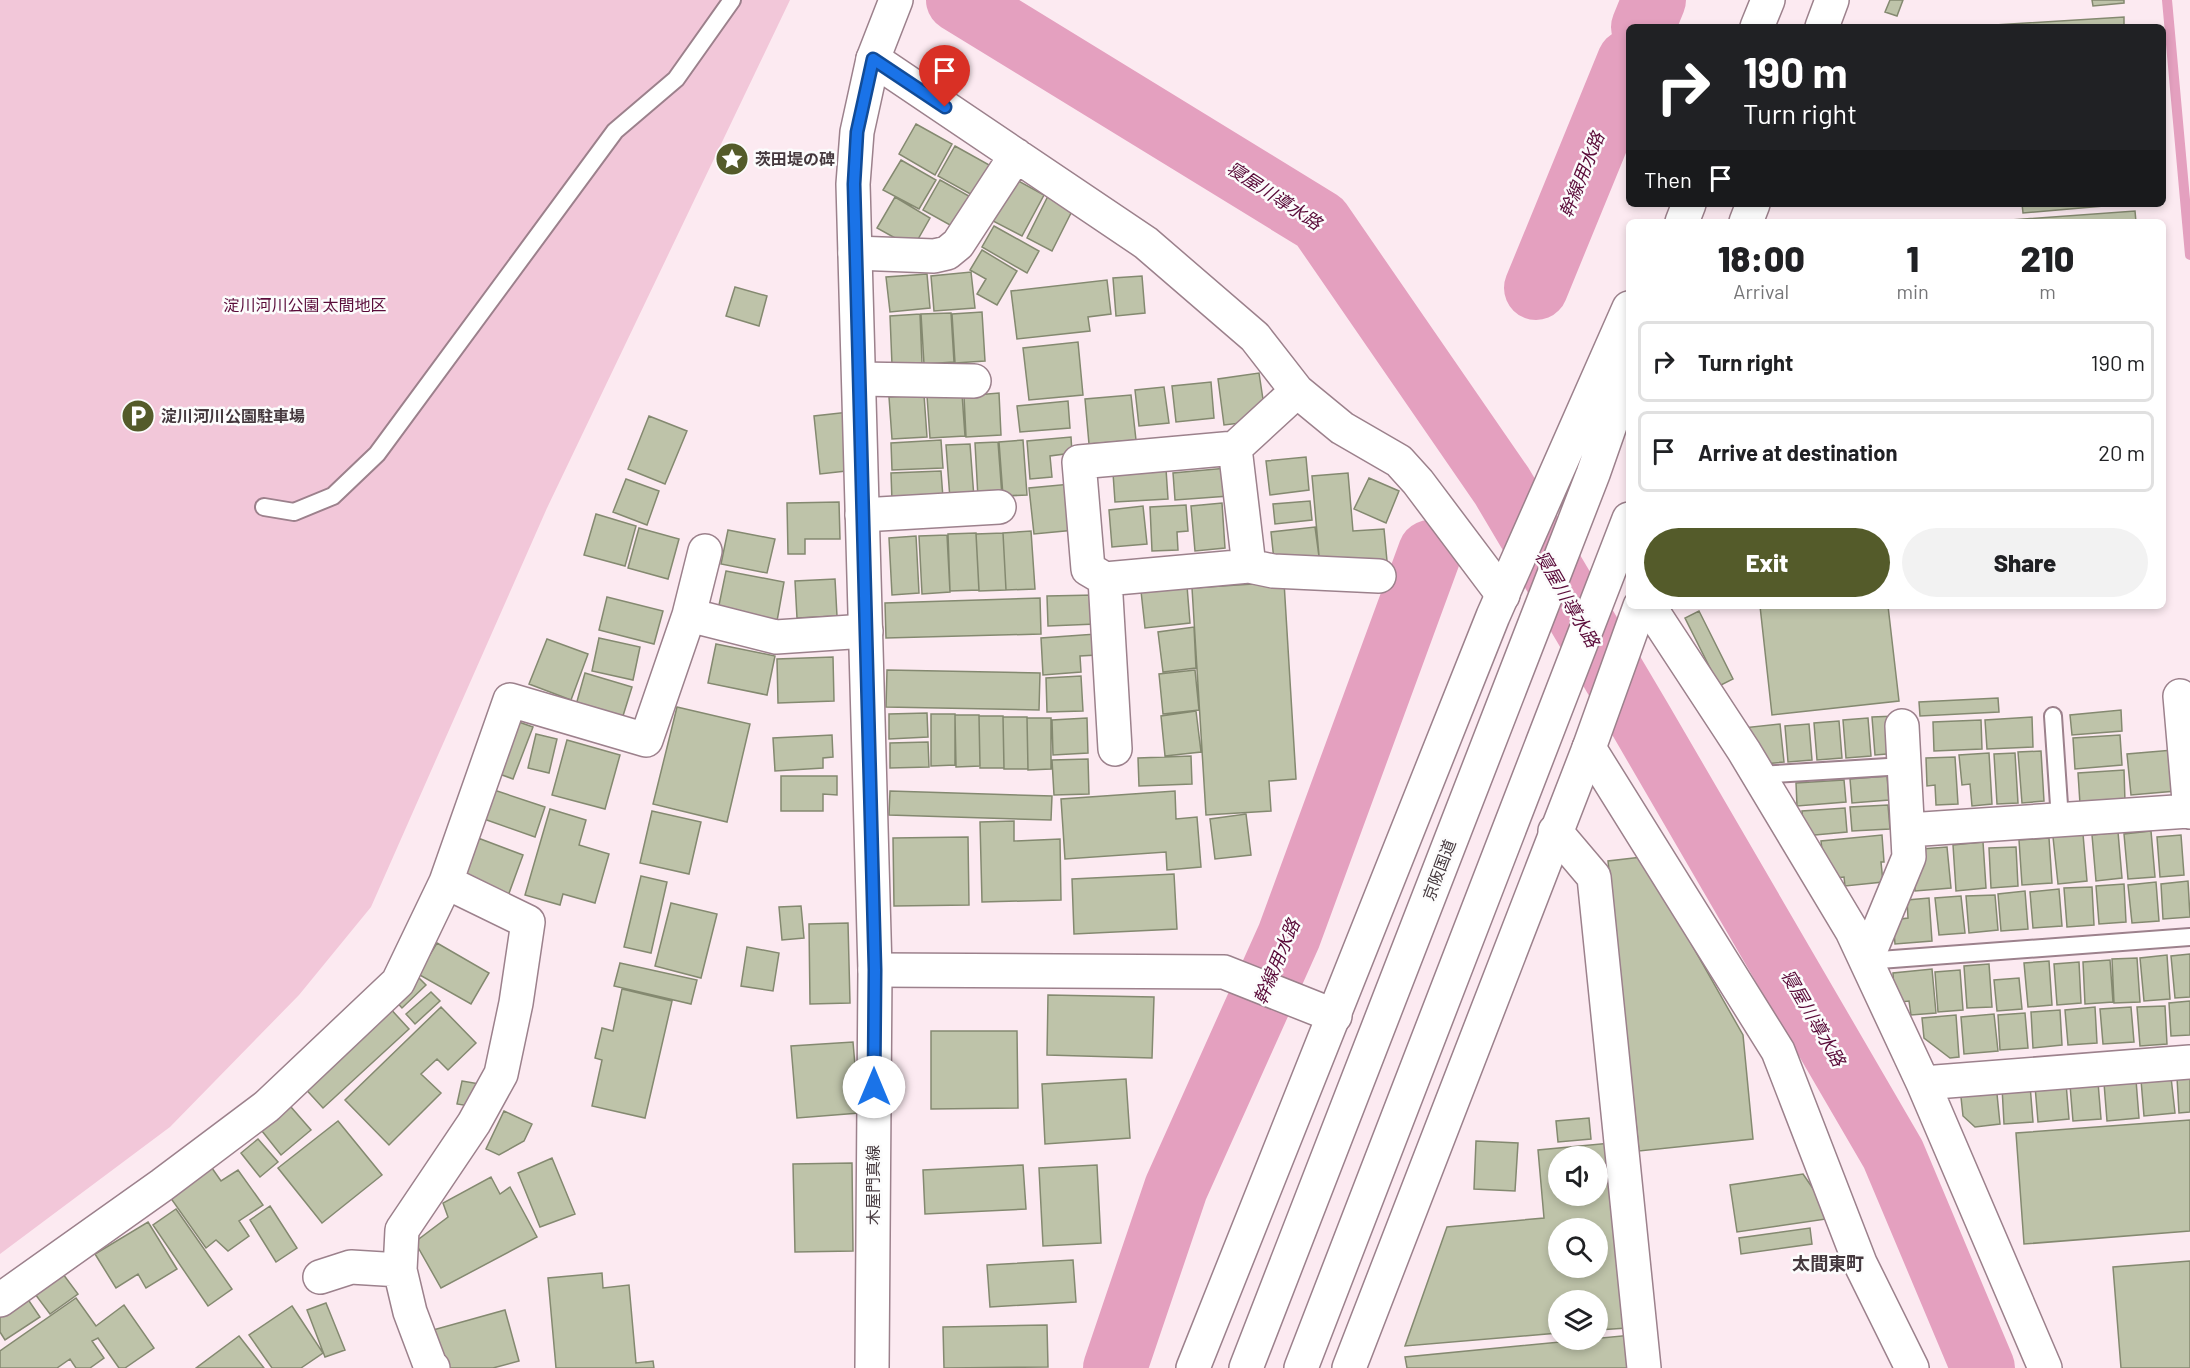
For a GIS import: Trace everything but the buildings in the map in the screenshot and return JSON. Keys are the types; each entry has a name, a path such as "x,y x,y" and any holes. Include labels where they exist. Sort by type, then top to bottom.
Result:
{"main road":[{"name":"木屋門真線","path":"872,1368 875,970 854,184 857,132 873,59 896,0"},
{"path":"1758,24 1768,0"},
{"path":"1822,24 1832,0"},
{"path":"873,59 1146,243 1255,337 1297,391 1342,428 1399,461 1418,482 1503,595"},
{"path":"855,253 934,256 947,253 958,244 1016,155"},
{"path":"1193,1368 1490,624 1626,315"},
{"path":"859,380 974,381"},
{"name":"京阪国道","path":"1246,1368 1593,474 1626,380"},
{"path":"1297,391 1235,448 1079,462 1088,569 1105,579 1249,566 1273,571 1379,576"},
{"path":"1235,448 1249,566"},
{"path":"862,514 999,507"},
{"path":"1301,1368 1626,527"},
{"path":"0,1300 162,1185 267,1106 398,982 446,882 510,700 646,740 689,615 705,551"},
{"path":"1105,579 1115,749"},
{"path":"1349,1368 1584,761 1639,609"},
{"path":"1651,609 1759,776 1852,931 1923,1083 2045,1368"},
{"path":"689,615 776,637 866,631"},
{"path":"1908,830 2190,812 2180,696"},
{"path":"1866,960 1909,857 1902,726"},
{"path":"1584,761 1779,1051 1860,1263 1912,1368"},
{"path":"1555,831 1594,877 1644,1368"},
{"path":"429,1367 410,1312 400,1270 402,1230 474,1123 501,1074 516,1003 528,922 446,882"},
{"path":"875,970 1224,972 1335,1016"},
{"path":"1923,1083 2190,1062"},
{"path":"320,1276 351,1267 400,1270"}],"lane":[{"path":"264,507 294,512 333,496 377,454 615,130 676,79 732,0"},
{"path":"2053,716 2060,820"},
{"path":"1759,776 1904,766"},
{"path":"1866,960 2190,937"}],"green space":[{"name":"淀川河川公園 太間地区","path":"0,0 790,0 547,508 371,907 299,995 170,1127 0,1254"}],"waterway":[{"name":"寝屋川導水路","path":"958,0 1320,222 1502,486 1893,1154 1983,1368"},
{"name":"幹線用水路","path":"1644,24 1654,0"},
{"path":"2167,0 2190,255"},
{"name":"幹線用水路","path":"1536,288 1626,68"},
{"name":"幹線用水路","path":"1115,1368 1176,1188 1289,936 1430,552"}],"place":[{"name":"茨田堤の碑","path":"732,159"},
{"name":"淀川河川公園駐車場","path":"138,416"}],"district":[{"name":"太間東町","path":"1828,1264"}],"route":[{"path":"874,1087 875,970 854,184 857,132 873,59 945,107"}]}
